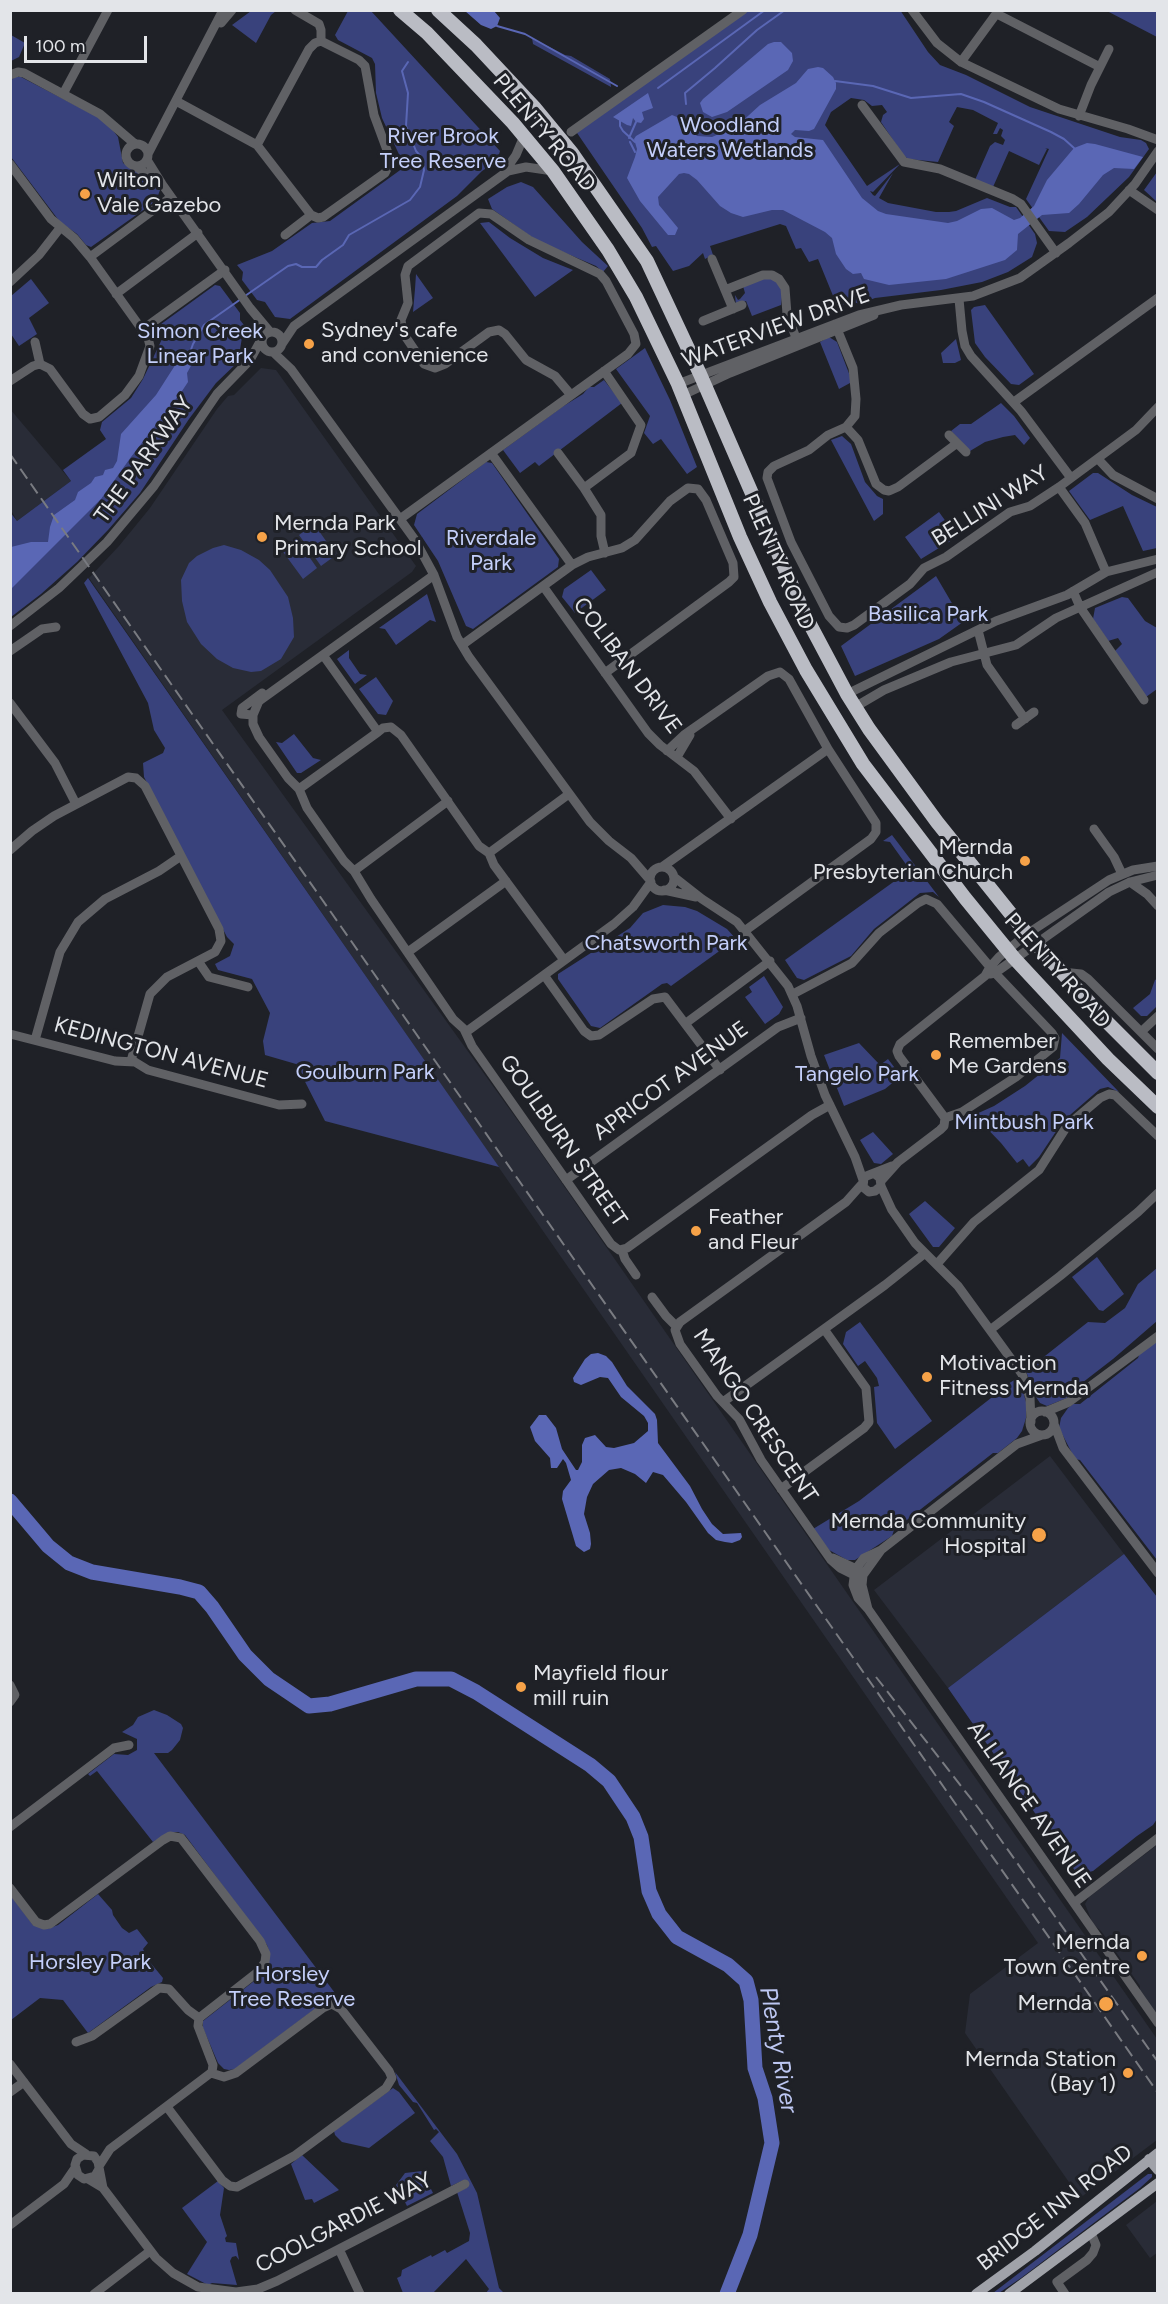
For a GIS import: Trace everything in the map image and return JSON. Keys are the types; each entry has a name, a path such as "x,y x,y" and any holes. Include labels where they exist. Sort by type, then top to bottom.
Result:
{"highway":[{"name":"PLENTY ROAD","path":"400,10 459,65 524,136 553,171 608,250 636,297 680,390 740,537 770,602 806,670 863,764 965,898 1011,954 1108,1059 1158,1107"},
{"name":"PLENTY ROAD","path":"438,10 476,45 520,92 584,168 646,261 703,380 804,613 847,694 869,729 930,813 1031,939 1158,1072"}],"main road":[{"path":"1153,2156 1158,2170"},
{"name":"BRIDGE INN ROAD","path":"976,2294 1035,2251 1153,2156"},
{"name":"BRIDGE INN ROAD","path":"1009,2294 1158,2182"}],"street":[{"path":"63,94 108,10"},
{"path":"135,166 142,165 147,157 223,10"},
{"path":"210,37 232,10"},
{"path":"296,10 319,24 321,41"},
{"path":"571,132 743,10"},
{"path":"912,10 937,43 961,62 1031,97 1079,116 1128,129 1158,140"},
{"path":"961,62 998,12 1100,67"},
{"path":"176,101 257,145 311,215 318,218 326,216 385,173 391,161 374,115 365,66 321,41 309,49 257,145"},
{"path":"1079,116 1109,49"},
{"path":"10,75 18,72 24,73 100,114 136,144 143,146 162,184 225,270 267,335 281,338 276,349"},
{"path":"862,105 904,162 940,169 1013,199 1021,204 1056,253"},
{"path":"126,153 129,148 162,125"},
{"path":"115,126 129,163 162,184"},
{"path":"508,171 524,136"},
{"name":"WATERVIEW DRIVE","path":"680,390 746,359 798,342 859,315 887,308 959,299 1003,286 1020,278 1097,222 1129,190 1156,153"},
{"path":"10,164 51,219 77,241 90,257 142,330 150,346 139,376 125,395 96,418 90,419 84,416 50,369 40,364 10,381"},
{"path":"276,349 294,326 508,171 526,166 553,171"},
{"path":"1129,190 1158,210"},
{"path":"90,257 171,197"},
{"path":"400,519 571,395 604,371 632,350 636,341 606,281 596,271 529,240 491,214 479,213 408,266 405,275 408,303 401,320 401,329 427,366 432,368 440,367 489,332 499,330 506,334 526,360 555,376 571,395"},
{"path":"285,235 311,215"},
{"path":"10,282 39,255 60,228"},
{"path":"116,294 198,233"},
{"path":"703,321 737,307 725,290 712,259"},
{"path":"142,330 225,270"},
{"path":"725,290 763,275 776,276 785,288 787,314 798,342"},
{"path":"1014,402 1158,298"},
{"path":"959,299 965,346 971,357 1014,402 1071,478"},
{"path":"294,326 267,335 262,346 276,349 419,545 433,572 448,615 462,645 599,832 631,858 655,888 702,899"},
{"path":"836,327 855,376 856,410 852,421 846,427 858,440 876,484 880,488 888,491 898,487 956,444"},
{"name":"THE PARKWAY","path":"10,626 59,588 107,542 154,486 217,394 250,360 267,335"},
{"path":"35,342 40,364"},
{"name":"THE PARKWAY","path":"250,360 276,349"},
{"path":"585,488 632,453 641,428 639,420 604,371"},
{"name":"BELLINI WAY","path":"846,427 828,435 809,450 774,466 767,474 770,491 791,542 829,616 839,627 847,628 910,584 924,568 946,557 1010,512 1030,506 1059,487 1136,430 1158,407"},
{"path":"949,435 966,452"},
{"path":"491,453 572,565"},
{"path":"558,453 602,515 601,536 604,553"},
{"path":"1098,459 1113,475 1158,499"},
{"path":"1059,487 1085,523 1106,572"},
{"path":"462,645 572,565 622,548 635,540 670,501 684,490 695,488 706,500 734,569 734,577 605,672"},
{"path":"847,694 978,630 1058,599 1106,572 1122,566 1158,559"},
{"path":"241,714 253,715 259,702 433,572"},
{"path":"241,714 244,705 433,572"},
{"path":"855,707 884,690 932,670 966,657 1016,645 1056,618 1158,572"},
{"name":"COLIBAN DRIVE","path":"543,586 648,733 700,778 731,819"},
{"path":"1073,591 1080,607 1144,700"},
{"path":"10,651 42,629 56,627"},
{"path":"978,630 992,673 1026,718"},
{"path":"323,655 378,732"},
{"path":"667,751 768,676 780,672 789,679 828,749 874,818 876,832 870,839 746,930"},
{"path":"10,703 55,763 76,804"},
{"path":"1016,725 1034,712"},
{"path":"241,714 259,737"},
{"name":"GOULBURN STREET","path":"253,715 259,737 288,778 299,789 307,808 342,856 357,869 362,885 450,1012 468,1030 470,1042 616,1249 627,1248 812,1114 830,1105"},
{"path":"299,789 387,727 398,731 479,846 491,852"},
{"path":"677,757 695,728"},
{"path":"633,907 650,881 651,874 828,749"},
{"path":"10,850 44,822 128,777 136,778 145,786 221,936 220,944 215,952 167,977 150,994 131,1061"},
{"path":"491,852 569,794"},
{"path":"357,869 448,801"},
{"path":"1094,829 1114,857 1122,874"},
{"path":"10,833 19,842"},
{"path":"468,1030 614,924 633,907 672,885 679,860 688,850"},
{"path":"491,852 492,863 564,960"},
{"path":"631,858 669,869 702,899 726,913 746,930 770,961 792,994 811,1056 830,1105 855,1157 924,1254 958,1286 1022,1374 1030,1398 1030,1423 1034,1431 1063,1448"},
{"path":"35,1040 56,965 71,931 94,906 183,859"},
{"path":"872,1183 944,1126 945,1118 899,1056 898,1047 1099,885 1122,874 1158,866"},
{"path":"1031,939 1104,895 1130,882 1158,875"},
{"path":"1147,877 1147,894"},
{"path":"408,952 506,881"},
{"path":"1130,882 1147,894 1158,906"},
{"path":"792,994 855,961 879,933 918,903 926,899 937,904 990,972 1010,989 1055,1038 1053,1047 1016,1077 962,1112 945,1118"},
{"path":"198,961 209,977 248,987"},
{"path":"686,1023 770,961"},
{"path":"1062,972 1081,974 1158,1049"},
{"path":"544,975 584,1031 591,1036 599,1035 649,1001 659,997 667,999 720,1070"},
{"path":"1141,1032 1158,1016"},
{"name":"APRICOT AVENUE","path":"566,1180 778,1027 801,1018"},
{"name":"KEDINGTON AVENUE","path":"10,1034 115,1061 131,1061 148,1070 279,1105 302,1104"},
{"path":"937,1264 971,1225 1039,1170 1067,1126 1100,1098 1109,1094 1115,1095 1158,1136"},
{"name":"MANGO CRESCENT","path":"676,1326 872,1183"},
{"path":"990,1330 1060,1276 1158,1193"},
{"name":"GOULBURN STREET","path":"622,1250 636,1275"},
{"path":"723,1402 924,1254"},
{"name":"MANGO CRESCENT","path":"652,1297 676,1326 677,1338 723,1402 739,1419 756,1452 835,1565 859,1573"},
{"path":"781,1489 864,1428 868,1422 866,1388 824,1329"},
{"path":"1140,1347 1158,1329"},
{"path":"1017,1444 1035,1414 1069,1402 1140,1347 1158,1336"},
{"path":"1030,1398 1053,1417 1063,1448 1158,1573"},
{"path":"859,1573 881,1550 1017,1444 1051,1432 1069,1402"},
{"name":"ALLIANCE AVENUE","path":"859,1573 853,1585 863,1605 1158,2023"},
{"path":"10,1685 15,1695 10,1702"},
{"path":"10,1827 114,1748 129,1744"},
{"path":"10,1888 36,1922 44,1925 50,1924 161,1841 170,1836 181,1838 260,1941 266,1954 259,1971 199,2018 198,2026 212,2071 224,2077 240,2071 323,2008 332,2004 344,2012 391,2074 391,2081 386,2088 289,2159 237,2187 228,2185 222,2180 167,2107"},
{"path":"1074,1902 1158,1838"},
{"path":"76,2042 92,2036 155,1990 166,1988 172,1991 185,2007 199,2018"},
{"path":"10,2064 71,2144 96,2158 99,2168"},
{"path":"64,2184 95,2176 110,2149 212,2071"},
{"path":"10,2092 24,2082"},
{"path":"71,2144 78,2175 86,2179"},
{"path":"10,2224 64,2184 79,2157 110,2149"},
{"name":"COOLGARDIE WAY","path":"99,2168 103,2188"},
{"name":"COOLGARDIE WAY","path":"86,2179 103,2188 150,2251 167,2268 186,2281 213,2290 236,2292 264,2287 465,2184"},
{"path":"1065,2294 1057,2282 1093,2253 1096,2246 1091,2233"},
{"path":"339,2249 360,2294"},
{"path":"94,2294 150,2251"}],"shaded area":[{"path":"465,11 494,11 500,18 497,26 491,29 481,25"},
{"path":"781,42 792,53 793,61 788,70 727,112 712,117 703,112 700,103 703,99 768,44"},
{"path":"823,68 833,77 836,89 814,129 795,130 791,134 795,137 823,140 862,198 878,211 886,214 948,223 981,209 992,208 1014,220 1020,218 1034,206 1047,180 1074,148 1087,143 1095,144 1143,157 1134,169 1114,168 1103,175 1069,213 1042,215 1018,234 1017,250 1005,260 946,279 889,285 864,279 861,273 853,274 846,269 836,254 832,238 825,232 783,210 772,210 743,217 731,213 720,206 697,180 684,173 679,174 658,197 659,205 678,228 675,235 668,235 640,201 627,178 637,149 634,139 636,136 672,115 684,120 697,136 712,137 737,126 760,105 796,83 808,69"},
{"path":"648,93 653,108 642,112 644,119 641,123 636,122 633,118 631,126 613,117"},
{"path":"181,356 188,358 192,364 187,373 188,382 182,391 101,499 11,589 11,547 31,542 48,542 54,515 75,500 78,492 91,483 95,477 113,468 117,461 121,434 156,395"},
{"path":"261,368 276,370 416,566 412,572 222,710 534,1143 1157,2039 1157,2140 1080,2198 965,2033 970,1994 1038,1943 89,578 150,508 217,409 228,396 234,395"},
{"path":"10,409 71,481 17,521 11,510"},
{"path":"598,1353 606,1356 612,1362 627,1386 655,1414 658,1443 690,1486 712,1524 723,1534 741,1533 740,1540 732,1543 716,1540 663,1475 653,1472 646,1483 635,1474 621,1468 609,1470 593,1484 587,1497 584,1514 590,1533 590,1549 584,1552 576,1546 562,1499 563,1491 571,1480 566,1463 563,1459 557,1468 551,1468 550,1458 535,1441 530,1427 539,1415 546,1415 556,1428 562,1449 576,1470 582,1462 582,1445 585,1438 595,1435 606,1447 614,1448 634,1443 648,1431 648,1423 644,1416 621,1397 608,1378 600,1377 581,1385 574,1382 573,1378 585,1359 591,1354"},
{"path":"1050,1456 1124,1554 948,1688 874,1590"},
{"name":"Mernda Town Centre","path":"1157,1845 1157,2017 1140,1991 1140,1986 1101,1931 1093,1924 1085,1904 1089,1897"},
{"path":"1157,2201 1157,2253 1150,2258 1126,2225"}],"green space":[{"name":"Woodland Waters Wetlands","path":"900,10 928,52 940,65 966,75 1030,107 1120,137 1141,140 1149,149 1129,177 1087,217 1065,232 1049,231 1026,199 1049,149 1045,148 1047,149 1039,165 1009,151 993,187 975,180 990,146 995,142 1003,145 1005,140 1001,136 1003,130 1000,128 997,134 993,134 998,123 973,110 957,107 949,122 954,126 938,162 908,159 881,122 883,115 887,112 882,105 872,106 864,100 851,98 831,112 825,125 867,186 900,164 873,192 870,191 873,195 875,196 893,173 879,198 888,203 936,212 949,212 987,198 1016,207 1035,234 1037,243 1032,257 1008,272 982,282 941,290 875,298 860,304 850,301 838,308 818,259 809,262 801,248 796,249 786,226 780,224 710,246 713,255 705,259 703,253 689,266 673,271 656,246 652,247 642,228 575,130 744,11"},
{"path":"251,11 276,11 271,15 256,43 232,25"},
{"name":"River Brook Tree Reserve","path":"348,11 371,11 500,151 497,161 482,171 457,196 290,319 275,317 265,302 257,300 242,280 243,272 237,265 272,251 312,223 330,221 404,165 382,118 376,93 375,64 372,58 338,40 335,35"},
{"path":"1107,11 1157,11 1157,37"},
{"path":"11,35 25,43 19,57 11,61"},
{"path":"532,38 571,56 610,79 611,87 533,44"},
{"path":"15,77 21,77 98,117 112,129 118,137 123,163 157,185 160,190 156,201 91,247 86,245 77,234 60,222 11,157 10,81"},
{"path":"1157,172 1157,202 1144,190"},
{"path":"521,182 533,187 582,242 608,266 603,272 596,266 537,241 492,209 488,199 507,187"},
{"path":"489,222 543,258 573,270 535,297 480,223"},
{"path":"416,274 433,298 413,312 415,289"},
{"path":"765,277 775,279 783,288 781,305 752,316 746,301 736,305 735,295 738,300 740,299 745,293 743,286"},
{"path":"31,279 49,303 29,318 37,334 19,346 11,334 11,296"},
{"name":"Simon Creek Linear Park","path":"215,285 220,286 240,313 240,320 244,325 238,362 216,383 140,493 108,530 77,562 11,617 10,512 17,521 71,481 63,470 106,439 100,430 102,422 131,398 143,379 162,339 157,333 157,327"},
{"path":"985,305 1034,374 1019,385 1011,384 975,343 971,310 974,307"},
{"path":"829,337 837,342 850,376 850,383 839,389 820,342"},
{"path":"956,339 961,360 955,363 943,363 941,353"},
{"path":"645,348 670,400 697,467 687,474 661,439 653,444 644,433 650,416 616,369"},
{"path":"604,380 622,403 539,466 535,462 520,473 503,450 583,394 589,387 594,387"},
{"path":"1001,403 1030,438 1024,445 1015,435 985,442 970,451 951,431 960,424 971,424"},
{"path":"842,436 851,444 865,482 877,496 883,499 883,514 874,521 831,440"},
{"name":"Riverdale Park","path":"486,462 492,463 559,559 558,567 473,629 466,626 438,561 414,525 417,514"},
{"path":"1093,473 1098,473 1132,495 1157,507 1157,548 1143,551 1123,506 1090,520 1069,491"},
{"path":"939,512 957,537 921,559 905,537"},
{"path":"314,524 336,555 321,566 299,535"},
{"path":"296,538 317,568 303,579 281,549"},
{"path":"224,545 241,550 259,560 270,570 288,597 293,618 294,637 281,659 261,671 251,672 233,668 217,659 201,644 187,622 182,601 181,580 189,563 197,556"},
{"path":"591,570 606,590 575,613 562,597 564,589"},
{"name":"Basilica Park","path":"936,576 963,622 939,639 855,676 841,646"},
{"name":"Goulburn Park","path":"88,578 499,1167 325,1121 296,1064 265,1055 263,1041 270,1013 252,979 218,970 215,964 230,956 234,944 227,937 144,777 143,763 163,753 165,748 154,730 148,703 84,583"},
{"path":"427,594 436,622 430,620 396,645 385,629 379,628"},
{"path":"1122,597 1128,598 1145,621 1157,628 1157,689 1146,697 1114,652 1122,644 1118,638 1108,641 1093,619 1095,608"},
{"path":"349,650 349,658 360,674 367,675 355,684 337,659"},
{"path":"376,677 393,701 386,715 378,714 359,689"},
{"path":"294,734 313,758 321,760 301,773 297,773 276,742 282,743"},
{"path":"892,835 939,897 933,892 920,893 874,929 851,956 804,980 797,978 785,960 910,870 890,842 883,841"},
{"name":"Chatsworth Park","path":"663,905 685,907 697,911 727,929 736,939 671,986 667,983 662,984 600,1028 591,1026 558,979 558,974 630,928 643,913"},
{"path":"764,976 783,1007 779,1014 765,1024 745,997 752,992 749,987"},
{"path":"1157,979 1157,1006 1147,1016 1141,1016 1133,1008 1150,994"},
{"name":"Mintbush Park","path":"1062,1033 1119,1092 1108,1087 1100,1089 1063,1121 1039,1157 1029,1167 1023,1159 1017,1163 974,1115 994,1106 1025,1086 1060,1058"},
{"name":"Tangelo Park","path":"859,1043 880,1065 888,1059 901,1076 885,1089 844,1106 824,1055"},
{"path":"873,1132 893,1154 881,1164 874,1163 860,1140"},
{"path":"925,1201 955,1228 939,1247 933,1247 909,1214"},
{"path":"1097,1257 1124,1294 1103,1311 1099,1310 1072,1277"},
{"path":"1157,1268 1157,1321 1069,1393 1067,1398 1047,1406 1040,1403 1034,1394 1026,1371 1088,1322 1105,1323 1125,1308 1138,1284"},
{"path":"860,1322 932,1421 895,1449 877,1423 874,1387 879,1386 877,1378 865,1361 858,1366 843,1344 846,1332"},
{"path":"1157,1340 1157,1560 1080,1460 1075,1459 1059,1428 1061,1418 1068,1408 1073,1404 1080,1404"},
{"path":"1019,1377 1026,1402 1026,1418 1017,1438 998,1453 993,1453 894,1530 892,1536 855,1560 847,1560 829,1550 813,1529 859,1501 1000,1389"},
{"path":"1124,1554 1157,1597 1157,1819 1153,1825 1093,1871 1078,1875 948,1688"},
{"name":"Horsley Tree Reserve","path":"154,1710 167,1715 181,1724 183,1728 180,1740 172,1750 168,1753 154,1753 341,2001 335,1998 327,2000 235,2069 224,2069 218,2063 203,2028 203,2021 263,1974 268,1964 267,1945 185,1835 170,1832 153,1842 97,1771 90,1776 88,1774 114,1754 128,1755 137,1750 137,1739 122,1732 133,1725 138,1717"},
{"name":"Horsley Park","path":"98,1894 112,1910 122,1928 129,1933 137,1929 148,1943 143,1949 149,1961 163,1978 162,1982 151,1987 88,2033 63,2000 40,1998 11,2020 11,1896 33,1925 47,1929 58,1925"},
{"path":"395,2072 457,2154 477,2193 499,2288 504,2293 486,2293 489,2289 466,2259 433,2293 403,2293 397,2278 401,2276 402,2270 431,2255 432,2257 445,2250 447,2253 469,2241 470,2233 457,2192 468,2187 464,2180 451,2186 443,2157 430,2141 439,2132 434,2130 417,2103 413,2102 399,2085"},
{"path":"393,2088 399,2092 415,2113 369,2148 342,2142 335,2135 334,2131"},
{"path":"302,2155 339,2190 314,2203 312,2199 305,2200 291,2164"},
{"path":"422,2171 433,2193 407,2206 396,2185 405,2173"},
{"path":"1148,2174 1152,2174 1152,2177 1140,2188 1021,2278 999,2293 993,2293"},
{"path":"218,2181 224,2188 220,2215 227,2236 226,2242 236,2243 239,2260 236,2256 230,2261 237,2285 212,2283 208,2285 187,2274 207,2242 182,2208"}],"waterway":[{"path":"658,88 765,10"},
{"path":"686,104 685,93 757,30 785,10"},
{"path":"497,26 525,34 617,86"},
{"path":"245,296 288,266 296,264 302,267 316,267 343,245 349,235 410,200 420,187 424,170 422,158 416,151 406,126 408,93 402,71 408,62"},
{"path":"835,81 873,86 911,98 961,94 1051,132 1074,148"},
{"path":"620,120 623,131 635,142"},
{"path":"629,138 636,122"},
{"path":"630,142 635,152"},
{"path":"188,358 204,325 241,299"},
{"name":"Plenty River","path":"10,1501 48,1546 69,1563 92,1572 199,1592 245,1655 269,1679 309,1706 330,1704 416,1679 451,1679 476,1692 590,1765 609,1781 633,1817 641,1837 649,1891 659,1914 677,1937 728,1965 746,1981 751,2000 755,2068 765,2098 772,2143 750,2235 727,2294"}],"railway":[{"path":"10,454 1158,2093"},
{"path":"876,1677 979,1809 1158,2062"}],"place":[{"name":"Wilton Vale Gazebo","path":"85,194"},
{"name":"Sydney's cafe and convenience","path":"309,344"},
{"name":"Mernda Park Primary School","path":"262,537"},
{"name":"Mernda Presbyterian Church","path":"1025,861"},
{"name":"Remember Me Gardens","path":"936,1055"},
{"name":"Feather and Fleur","path":"696,1231"},
{"name":"Motivaction Fitness Mernda","path":"927,1377"},
{"name":"Mernda Community Hospital","path":"1039,1535"},
{"name":"Mayfield flour mill ruin","path":"521,1687"},
{"name":"Mernda Town Centre","path":"1142,1956"},
{"name":"Mernda","path":"1106,2004"},
{"name":"Mernda Station (Bay 1)","path":"1128,2073"}]}
